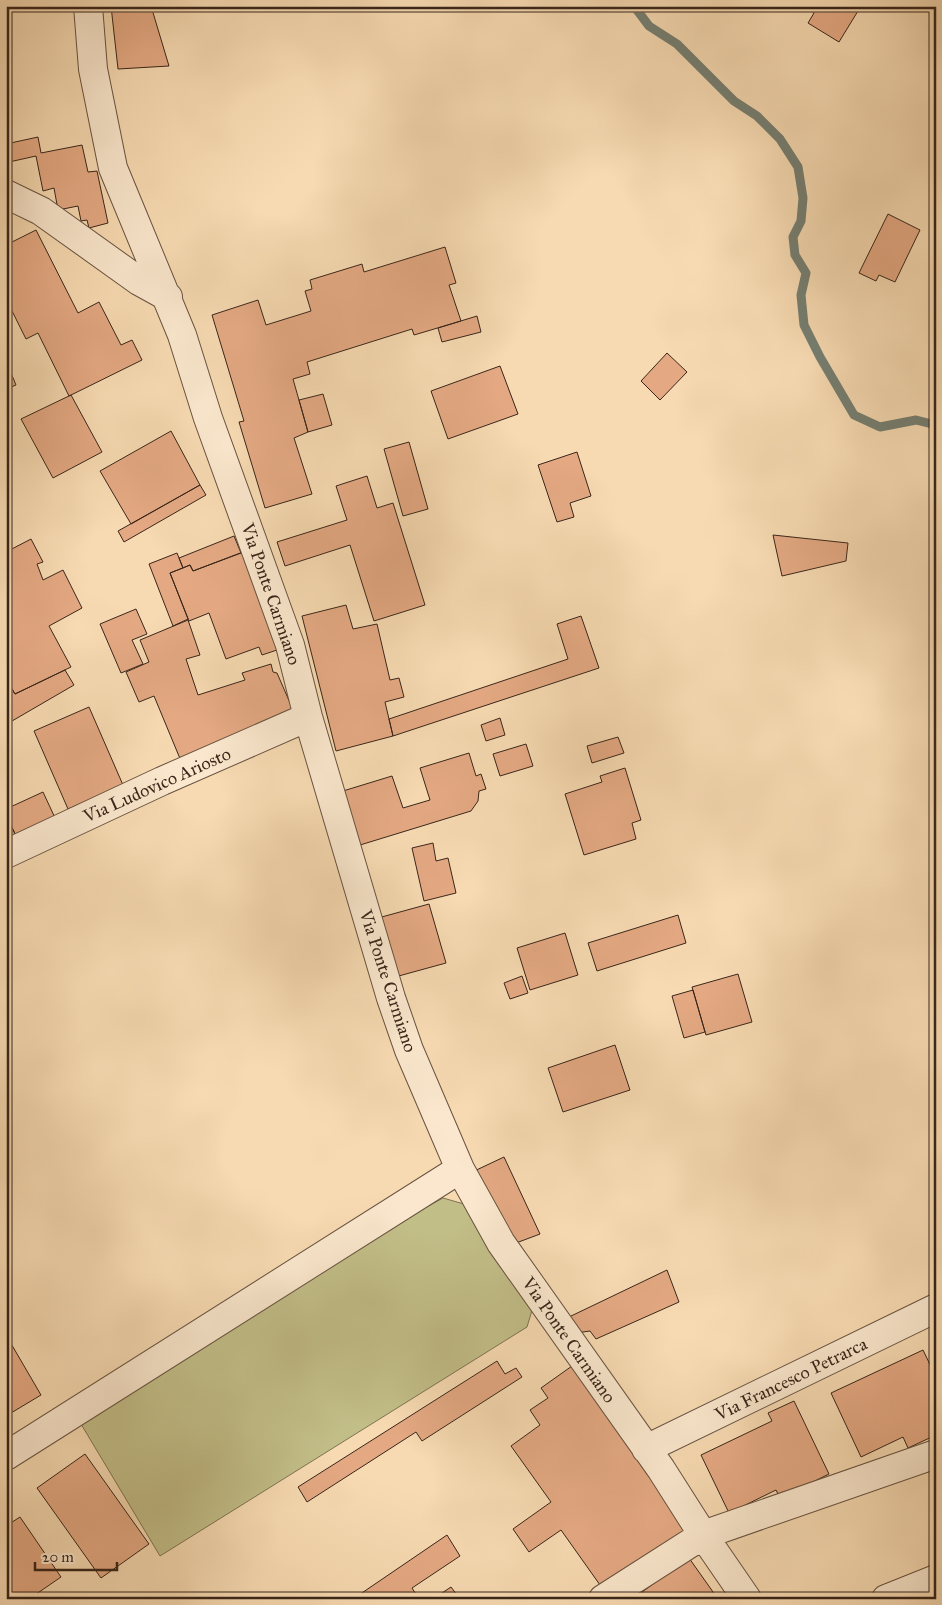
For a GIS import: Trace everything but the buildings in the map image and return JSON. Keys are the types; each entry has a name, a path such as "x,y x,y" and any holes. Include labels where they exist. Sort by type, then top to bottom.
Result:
{"street":[{"name":"Via Ponte Carmiano","path":"88,6 94,69 113,168 168,297 208,418 290,645 308,718 391,998 409,1050 460,1169 502,1243 661,1469 747,1599"},
{"path":"6,194 41,211 139,281 168,297"},
{"name":"Via Ludovico Ariosto","path":"6,854 162,781 308,718"},
{"path":"6,1456 460,1169"},
{"name":"Via Francesco Petrarca","path":"646,1449 936,1308"},
{"path":"603,1599 703,1535 936,1454"},
{"path":"886,1599 936,1579"}],"shaded area":[{"path":"443,1198 464,1204 533,1307 527,1327 160,1556 81,1424"}],"waterway":[{"path":"634,6 649,26 677,44 734,101 757,116 780,139 798,167 803,198 801,221 793,237 795,255 806,273 801,295 804,325 820,357 854,415 880,427 916,420 936,425"}]}
